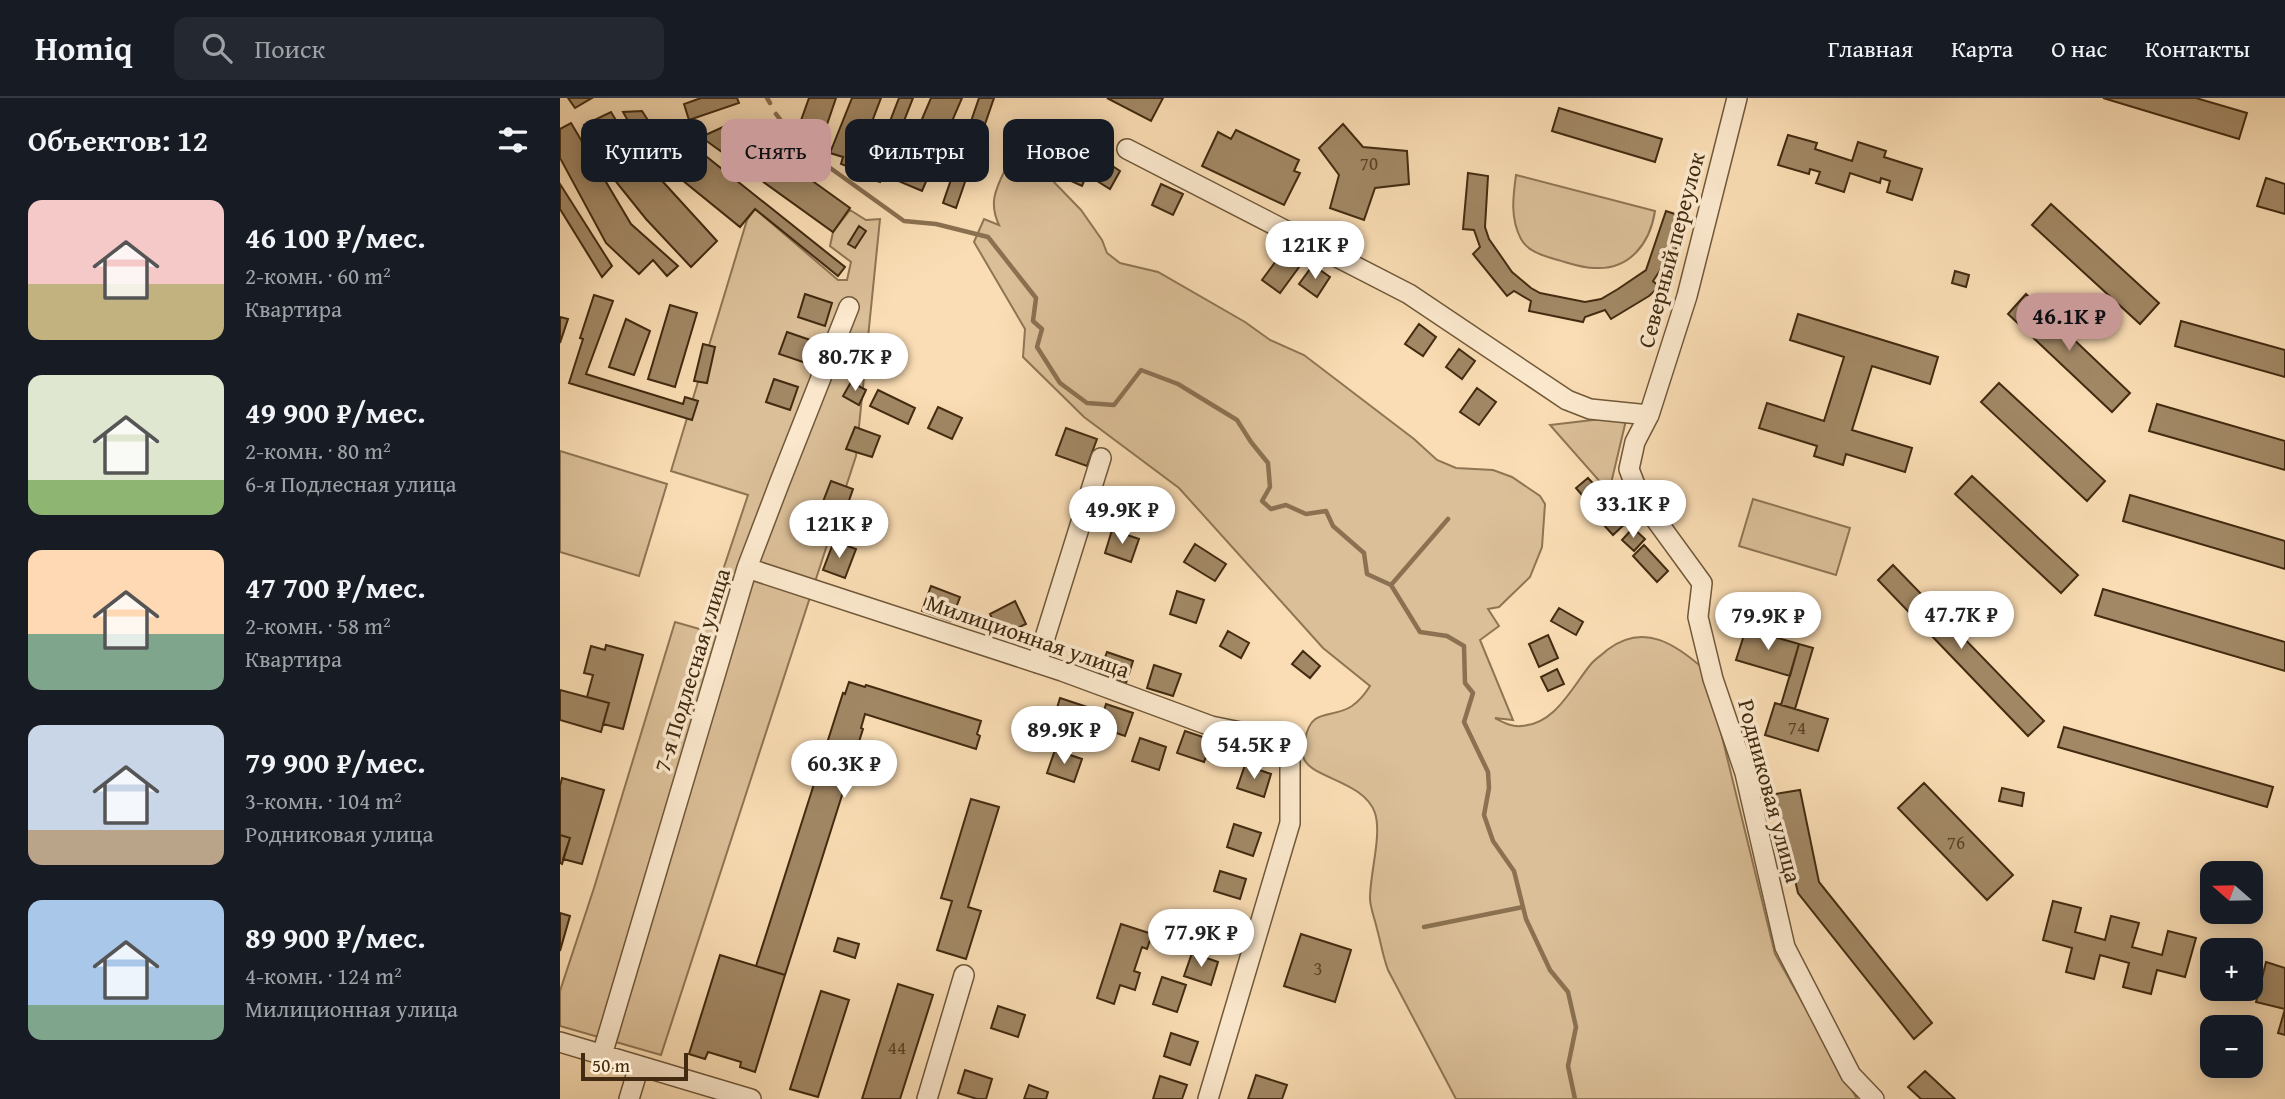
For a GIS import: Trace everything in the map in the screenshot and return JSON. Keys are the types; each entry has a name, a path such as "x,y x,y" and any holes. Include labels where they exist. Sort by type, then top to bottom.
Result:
{"street":[{"name":"Северный переулок","path":"1649,415 1688,296 1737,98"},
{"path":"1127,149 1409,294 1567,400 1590,409 1649,415"},
{"name":"7-я Подлесная улица","path":"602,1055 747,568 849,307"},
{"name":"Родниковая улица","path":"1649,415 1635,442 1629,470 1640,498 1702,583 1698,617 1713,679 1745,773 1785,947 1851,1075 1874,1099"},
{"path":"1037,663 1101,458"},
{"name":"Милиционная улица","path":"747,568 1037,663 1211,726 1270,738 1290,751 1290,823 1208,1099"},
{"path":"927,1099 964,975"},
{"path":"560,1042 751,1099"},
{"path":"629,1099 639,1066"}],"shaded area":[{"path":"1003,174 1003,182 1054,182 1081,210 1102,240 1107,253 1120,263 1158,272 1245,322 1270,340 1304,355 1414,439 1437,460 1456,468 1493,470 1512,477 1540,496 1545,504 1542,547 1530,577 1499,607 1488,609 1499,626 1480,640 1513,720 1495,718 1517,726 1544,719 1562,703 1594,660 1621,642 1634,638 1647,637 1671,645 1706,671 1775,954 1857,1099 1456,1099 1385,960 1370,902 1377,832 1375,813 1360,793 1314,770 1303,756 1305,740 1312,722 1352,706 1370,686 1323,648 1179,488 1084,417 1023,357 1025,329 974,242 984,219 999,225 994,210 998,184"},
{"path":"1516,175 1655,211 1648,234 1643,244 1628,259 1607,267 1580,266 1537,253 1521,239 1515,223 1513,199"},
{"path":"755,209 838,280 847,280 851,262 830,246 833,232 850,210 866,220 880,219 856,456 661,1055 560,1026 560,991 675,622 703,630 748,495 671,471 747,220"},
{"path":"1627,416 1609,492 1550,425"},
{"path":"560,451 667,484 639,576 560,552"},
{"path":"1753,499 1850,528 1836,575 1739,546"}],"building":[{"path":"568,98 592,98 575,108"},
{"path":"701,98 737,98 739,103 692,119 689,119 684,104"},
{"path":"809,98 836,98 829,119 802,119"},
{"path":"852,98 881,98 873,119 845,119 845,166 841,164 843,157 831,153"},
{"path":"899,98 913,98 905,119 891,119"},
{"path":"931,98 962,98 953,119 922,119"},
{"path":"979,98 994,98 987,119 972,119"},
{"path":"1107,98 1163,98 1151,121"},
{"path":"2103,98 2196,98 2247,113 2239,139"},
{"path":"1559,108 1662,139 1655,162 1552,131"},
{"path":"642,111 647,119 627,119 623,112"},
{"path":"611,112 615,119 596,119"},
{"path":"571,123 581,140 581,182 606,182 631,224 678,266 667,276 653,260 639,274 606,243 560,158 560,129"},
{"path":"1343,124 1363,147 1407,151 1409,184 1375,188 1364,220 1330,208 1339,175 1319,148"},
{"path":"721,128 721,151 707,141 707,134"},
{"path":"1236,130 1299,160 1294,171 1300,173 1284,205 1202,166 1218,132 1231,139"},
{"path":"1788,135 1817,143 1815,149 1852,161 1858,142 1886,151 1884,157 1922,169 1912,200 1887,192 1890,181 1881,178 1880,183 1850,173 1844,192 1816,183 1820,172 1810,169 1809,174 1778,165"},
{"path":"707,157 721,168 721,182 738,182 845,267 838,276 755,209 740,227 685,182 707,182"},
{"path":"1114,167 1120,171 1114,182"},
{"path":"1468,173 1488,176 1485,227 1489,239 1512,272 1540,293 1585,302 1601,299 1646,270 1666,211 1687,218 1669,270 1661,269 1653,281 1659,287 1611,319 1605,310 1585,317 1583,322 1529,311 1531,301 1514,291 1507,296 1473,254 1480,247 1474,230 1463,229"},
{"path":"2266,178 2285,184 2285,214 2257,206"},
{"path":"616,182 663,182 717,241 691,267"},
{"path":"764,182 814,182 850,208 833,232"},
{"path":"901,182 926,182 922,191"},
{"path":"950,182 965,182 956,208 943,203"},
{"path":"1099,182 1114,182 1110,189"},
{"path":"560,184 612,266 602,277 560,209"},
{"path":"1161,184 1183,194 1173,215 1152,205"},
{"path":"2051,204 2159,303 2140,324 2032,225"},
{"path":"859,226 866,231 855,248 848,244"},
{"path":"1284,250 1302,263 1280,293 1262,280"},
{"path":"1313,265 1330,277 1317,297 1299,284"},
{"path":"1955,271 1969,275 1966,287 1952,283"},
{"path":"805,294 832,303 825,326 798,317"},
{"path":"2026,294 2130,393 2112,412 2008,314"},
{"path":"594,295 613,301 586,374 683,404 685,397 698,401 692,420 569,383"},
{"path":"670,305 697,313 675,387 648,379"},
{"path":"1798,314 1938,357 1930,384 1872,366 1852,430 1912,448 1905,472 1846,454 1843,465 1814,456 1817,446 1759,428 1767,403 1824,421 1844,357 1790,340"},
{"path":"560,317 568,319 560,343"},
{"path":"626,319 650,331 634,375 609,367"},
{"path":"2181,321 2285,350 2285,377 2175,346"},
{"path":"1419,324 1436,337 1423,356 1405,344"},
{"path":"787,332 813,341 806,363 779,354"},
{"path":"884,334 901,343 895,353 879,344"},
{"path":"703,344 715,347 707,383 694,381"},
{"path":"1459,349 1475,361 1462,379 1446,367"},
{"path":"874,353 890,363 884,372 868,363"},
{"path":"774,379 798,387 790,410 766,402"},
{"path":"851,382 866,390 859,405 843,396"},
{"path":"1999,383 2105,481 2087,501 1981,402"},
{"path":"1477,388 1496,402 1479,425 1460,412"},
{"path":"878,390 915,408 908,424 870,406"},
{"path":"2157,404 2285,441 2285,470 2149,431"},
{"path":"938,407 962,418 952,439 928,428"},
{"path":"855,427 880,436 872,457 846,449"},
{"path":"1066,428 1097,439 1087,466 1056,455"},
{"path":"1972,476 2078,575 2061,593 1955,494"},
{"path":"1588,478 1600,491 1588,502 1576,488"},
{"path":"831,481 853,489 844,515 821,507"},
{"path":"2130,495 2285,541 2285,569 2123,521"},
{"path":"1618,510 1628,521 1613,535 1603,524"},
{"path":"1633,528 1645,539 1634,551 1622,540"},
{"path":"1112,530 1139,539 1131,562 1105,553"},
{"path":"834,541 856,549 845,578 823,570"},
{"path":"1195,544 1226,564 1215,581 1184,562"},
{"path":"1644,545 1668,571 1657,582 1633,556"},
{"path":"1893,565 2044,721 2028,736 1878,580"},
{"path":"931,586 960,597 951,621 922,611"},
{"path":"2103,589 2285,642 2285,671 2095,615"},
{"path":"1177,591 1204,600 1196,623 1170,614"},
{"path":"1015,601 1026,624 1000,636 990,614"},
{"path":"1559,608 1583,622 1576,635 1551,621"},
{"path":"1746,629 1799,644 1790,676 1736,660"},
{"path":"1228,631 1249,643 1241,658 1220,646"},
{"path":"1548,635 1558,658 1539,667 1529,644"},
{"path":"1799,644 1813,648 1795,709 1781,705"},
{"path":"606,645 643,655 623,729 603,724 609,703 587,697 593,675 584,673 591,646 605,650"},
{"path":"1303,651 1320,666 1310,678 1292,664"},
{"path":"1107,652 1133,661 1126,683 1099,674"},
{"path":"1154,665 1181,674 1173,696 1147,688"},
{"path":"1557,669 1564,684 1548,691 1541,677"},
{"path":"849,682 981,721 977,734 980,736 976,749 865,714 861,728 863,729 785,975 756,966 843,693 845,694"},
{"path":"560,690 609,703 601,732 560,720"},
{"path":"1060,698 1087,707 1079,730 1053,721"},
{"path":"1775,703 1828,719 1818,751 1765,735"},
{"path":"1106,704 1133,713 1125,736 1099,727"},
{"path":"2064,727 2273,787 2267,807 2058,747"},
{"path":"1185,731 1212,740 1204,762 1177,753"},
{"path":"1140,738 1166,747 1159,770 1132,761"},
{"path":"1055,750 1082,759 1074,782 1047,773"},
{"path":"1245,765 1271,774 1264,797 1237,788"},
{"path":"562,778 604,790 582,864 563,859 570,838 560,835"},
{"path":"1924,783 2013,875 1987,900 1898,808"},
{"path":"2002,788 2024,793 2022,806 1999,801"},
{"path":"1800,790 1819,882 1932,1023 1914,1039 1798,893 1775,794"},
{"path":"971,799 999,807 968,907 981,911 966,959 937,950 952,901 941,898"},
{"path":"1234,824 1261,833 1253,856 1227,847"},
{"path":"560,835 570,838 562,864 560,863"},
{"path":"1220,871 1246,879 1240,899 1214,891"},
{"path":"2053,901 2081,908 2075,932 2105,940 2111,916 2139,923 2132,947 2162,955 2168,931 2196,938 2185,977 2157,970 2151,994 2123,987 2129,963 2100,955 2094,979 2066,972 2072,948 2043,940"},
{"path":"1207,911 1233,920 1226,942 1199,934"},
{"path":"560,913 570,916 560,951"},
{"path":"1121,924 1152,934 1147,949 1142,947 1134,971 1140,973 1135,990 1120,985 1114,1004 1097,998"},
{"path":"1301,934 1351,950 1335,1002 1284,986"},
{"path":"838,938 859,944 855,958 834,951"},
{"path":"1192,953 1218,962 1211,985 1184,976"},
{"path":"720,955 785,975 755,1072 740,1067 741,1062 708,1052 705,1059 689,1054"},
{"path":"2266,962 2285,968 2285,1009 2256,1002 2263,1001"},
{"path":"1162,977 1186,985 1177,1012 1153,1004"},
{"path":"898,984 933,995 900,1099 862,1099"},
{"path":"821,991 849,1000 818,1097 790,1089"},
{"path":"998,1006 1025,1015 1018,1037 991,1028"},
{"path":"2285,1009 2285,1035 2278,1033"},
{"path":"1171,1033 1198,1042 1190,1065 1164,1056"},
{"path":"965,1070 992,1079 986,1099 958,1093"},
{"path":"1925,1071 1955,1099 1921,1099 1908,1087"},
{"path":"1256,1075 1287,1085 1282,1099 1248,1099"},
{"path":"1160,1076 1187,1085 1182,1099 1153,1099"},
{"path":"1029,1085 1048,1092 1046,1099 1024,1099"}],"waterway":[{"path":"767,98 770,103"},
{"path":"776,114 801,147 904,221 936,224 988,237 1036,298 1033,321 1042,329 1037,347 1060,383 1087,403 1114,405 1141,370 1178,384 1237,420 1268,463 1270,487 1262,501 1271,509 1286,505 1306,514 1326,511 1333,526 1364,553 1367,574 1391,585 1420,632 1447,636 1464,646 1465,683 1473,693 1464,722 1488,772 1489,788 1484,815 1493,841 1514,871 1526,919 1550,970 1568,992 1576,1027 1568,1066 1575,1099"},
{"path":"1391,585 1448,519"},
{"path":"1424,927 1523,907"}]}
